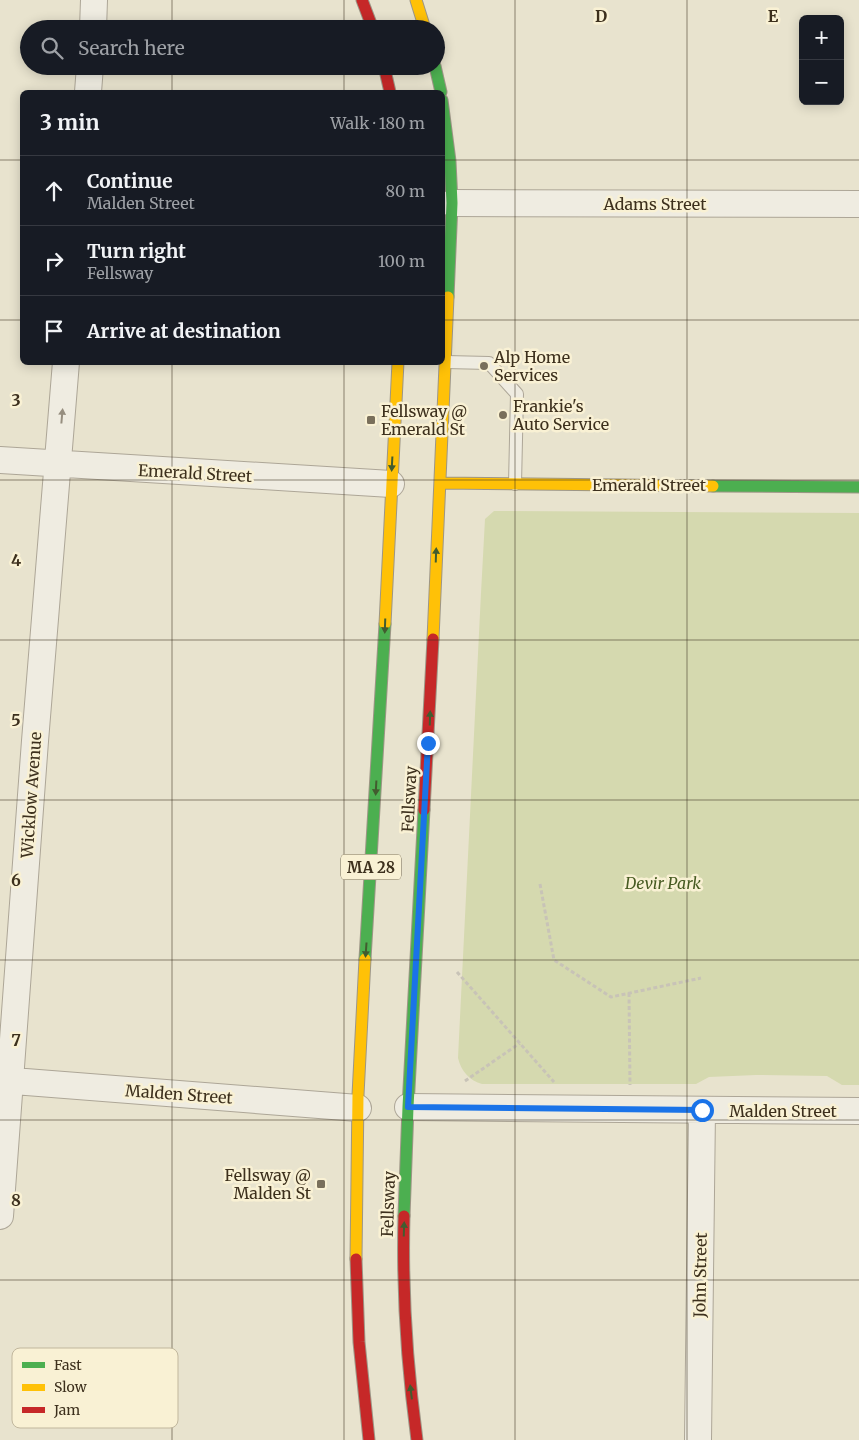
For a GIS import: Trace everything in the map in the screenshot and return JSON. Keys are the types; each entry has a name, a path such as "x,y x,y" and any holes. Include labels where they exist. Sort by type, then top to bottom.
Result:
{"main road":[{"path":"362,0 370,20"},
{"path":"416,0 422,20"},
{"path":"386,75 390,90"},
{"path":"437,75 441,90"},
{"name":"Fellsway","path":"417,1440 410,1389 404,1285 408,1107 428,743 452,203 450,161 445,123"},
{"name":"Fellsway","path":"369,1440 362,1371 356,1260 358,1108 360,1046 383,671 398,365"},
{"name":"Emerald Street","path":"440,483 859,487"}],"street":[{"path":"93,20 94,0"},
{"path":"88,90 89,75"},
{"name":"Adams Street","path":"452,203 859,204"},
{"name":"Wicklow Avenue","path":"0,1216 5,1081 66,365"},
{"name":"Emerald Street","path":"0,460 391,484"},
{"name":"Malden Street","path":"5,1081 358,1108"},
{"name":"Malden Street","path":"408,1107 859,1111"},
{"name":"John Street","path":"698,1440 702,1110"}],"lane":[{"path":"446,362 489,363 517,394 515,484"}],"path":[{"path":"540,884 554,960 611,997 701,978"},
{"path":"456,972 556,1084"},
{"path":"629,993 630,1088"},
{"path":"470,1079 520,1043"}],"green space":[{"name":"Devir Park","path":"494,511 859,513 859,1085 842,1085 827,1076 756,1075 709,1077 696,1084 482,1084 470,1078 464,1071 458,1058 481,593 485,519"}],"traffic: fast":[{"path":"437,75 441,90"},
{"path":"445,123 450,161 452,203 448,297"},
{"path":"713,486 859,487"},
{"path":"365,959 385,624"},
{"path":"404,1216 424,810"}],"traffic: slow":[{"path":"416,0 422,20"},
{"path":"433,639 448,297"},
{"path":"385,624 398,365"},
{"path":"440,483 713,486"},
{"path":"356,1259 358,1095 365,959"}],"traffic: jam":[{"path":"362,0 370,20"},
{"path":"386,75 390,90"},
{"path":"424,810 433,639"},
{"path":"404,1216 406,1328 417,1440"},
{"path":"356,1259 359,1342 369,1440"}],"place":[{"name":"Alp Home Services","path":"484,366"},
{"name":"Frankie's Auto Service","path":"503,415"},
{"name":"Fellsway @ Emerald St","path":"371,420"},
{"name":"Fellsway @ Malden St","path":"321,1184"}],"route":[{"path":"428,743 408,1107 702,1110"}]}
